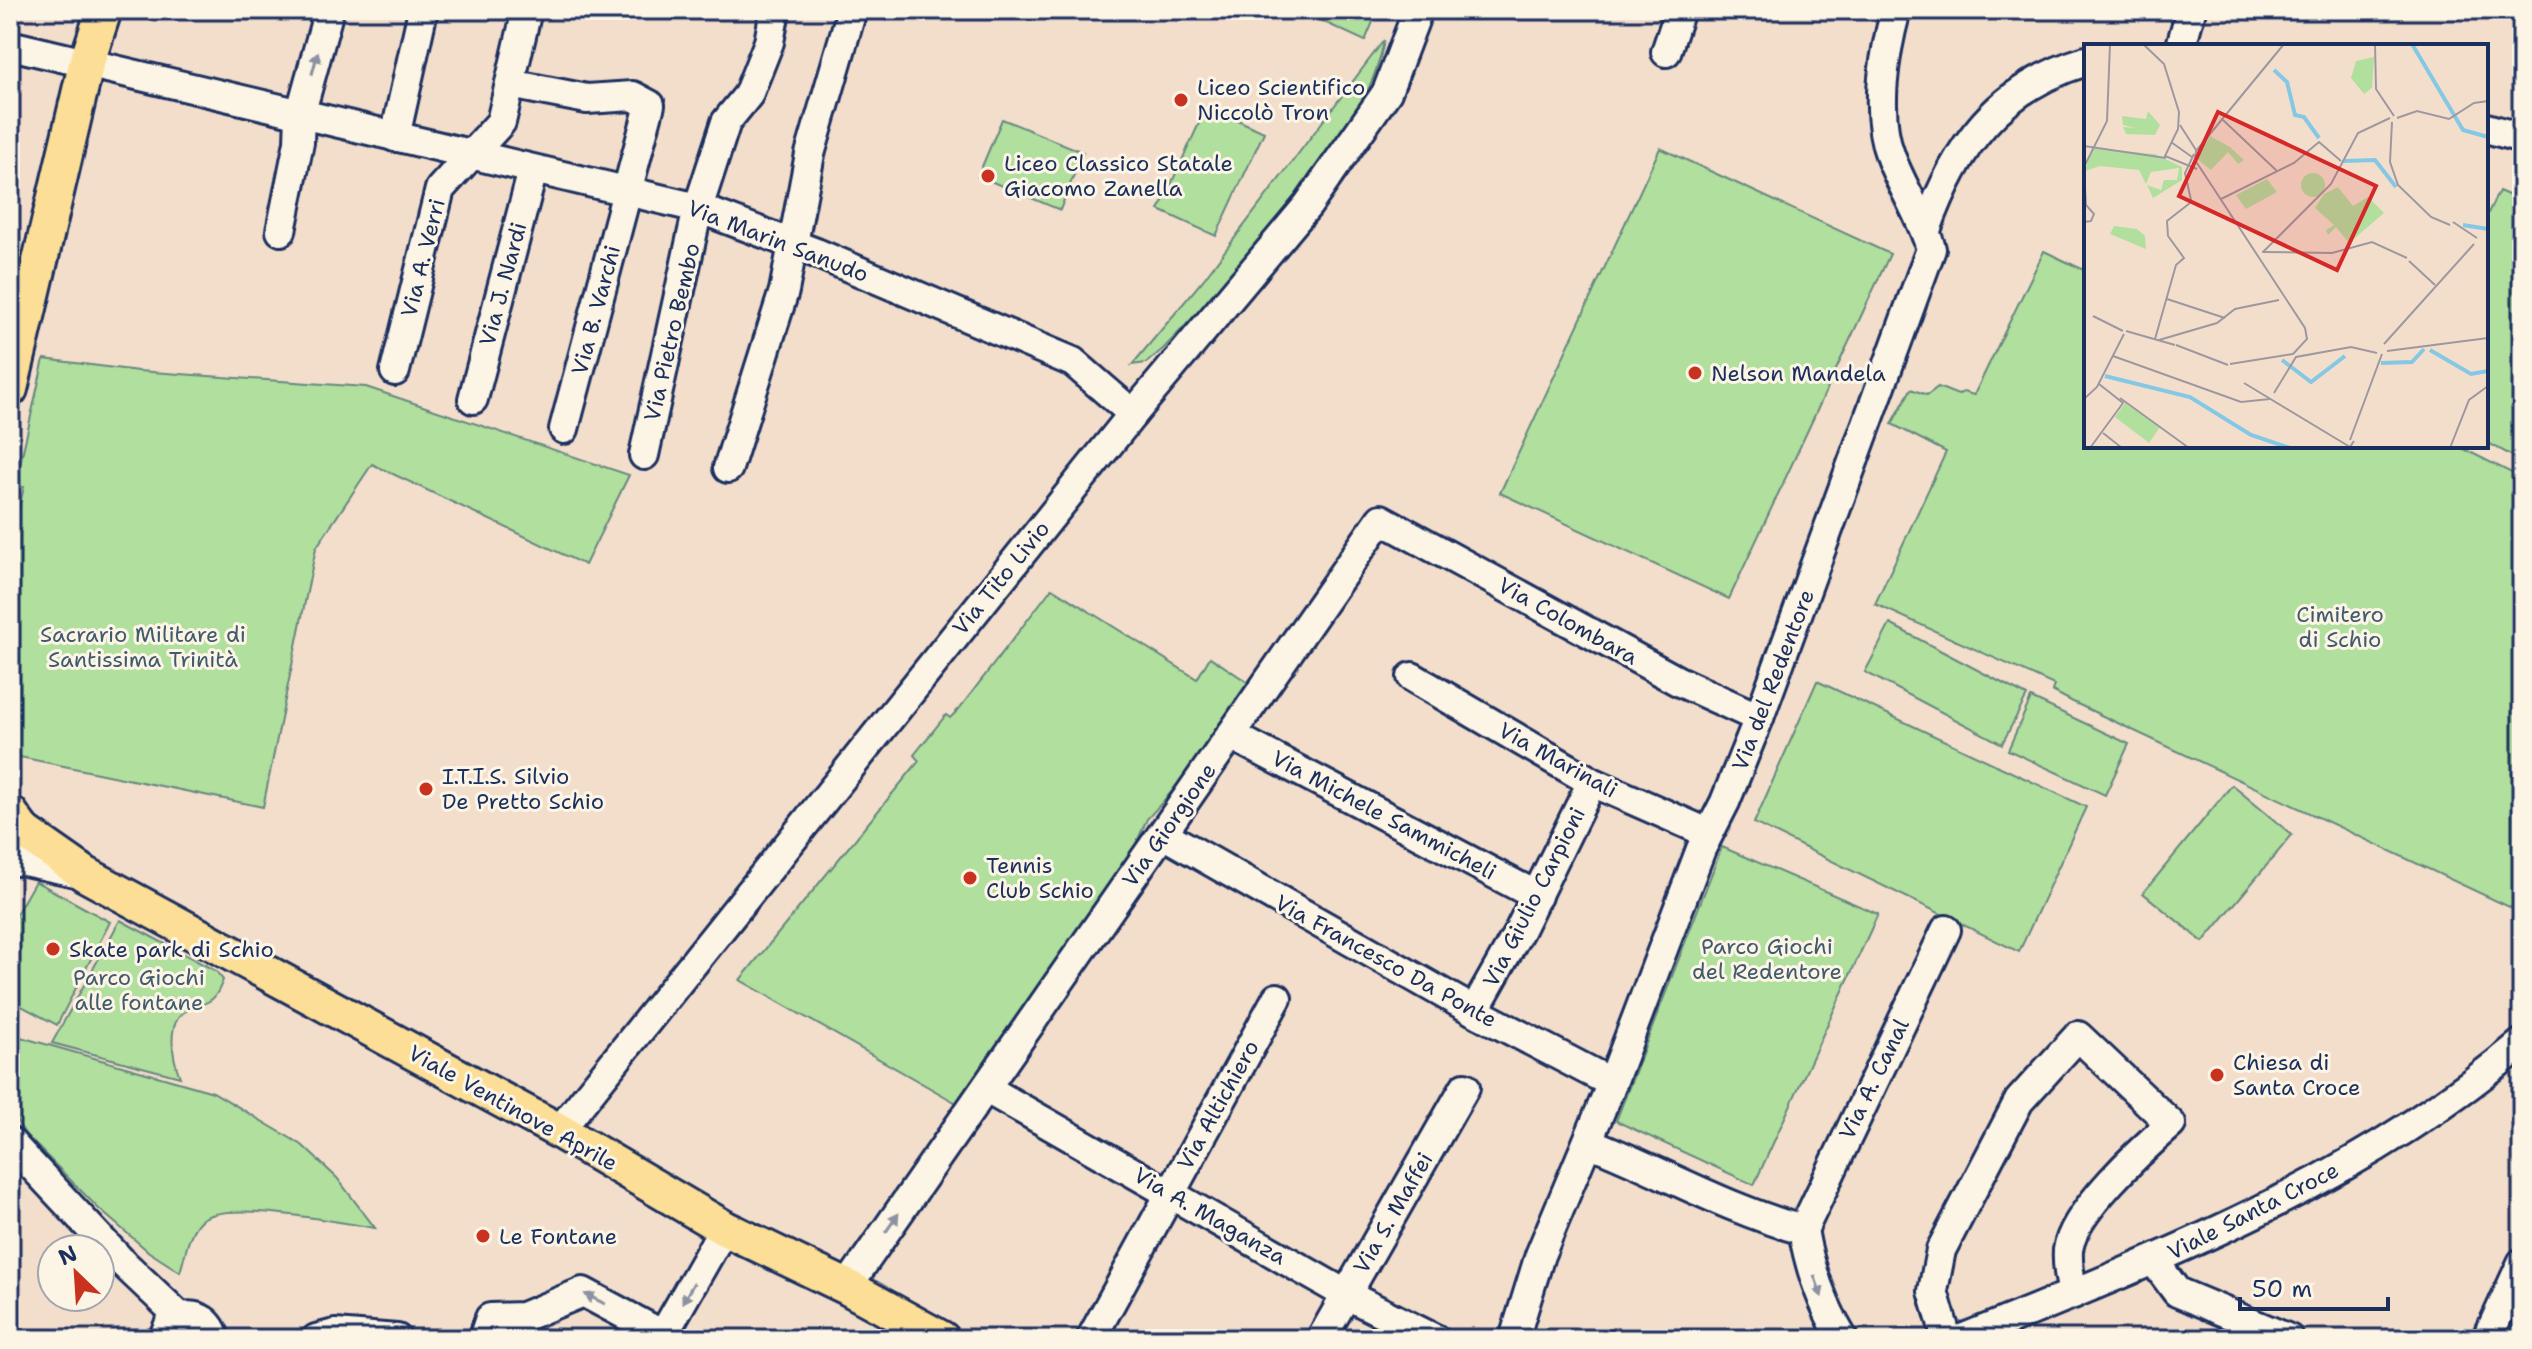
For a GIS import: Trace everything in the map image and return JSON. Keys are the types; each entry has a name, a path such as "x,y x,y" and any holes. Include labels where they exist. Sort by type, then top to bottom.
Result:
{"main road":[{"path":"11,384 86,65 104,10"},
{"name":"Viale Ventinove Aprile","path":"13,831 85,874 559,1131 718,1239 847,1287 942,1339"}],"street":[{"path":"281,231 299,142 300,115 329,10"},
{"path":"395,137 423,10"},
{"name":"Via A. Verri","path":"395,371 440,189 501,122 527,10"},
{"name":"Via Pietro Bembo","path":"644,455 698,208 726,122 748,95 769,42 775,10"},
{"path":"728,468 795,245 810,154 852,10"},
{"name":"Via Tito Livio","path":"559,1131 1133,414 1308,205 1387,92 1418,10"},
{"path":"1666,52 1680,10"},
{"name":"Via del Redentore","path":"1514,1339 1540,1255 1612,1083 1708,833 1725,802 1759,718 1931,249 1926,230 1891,156 1884,129 1883,91 1896,10"},
{"path":"2182,44 2191,10"},
{"name":"Via Marin Sanudo","path":"10,45 698,208 795,245 1073,362 1133,414"},
{"path":"1926,230 1939,192 1963,148 1996,108 2034,83 2084,62"},
{"name":"Via B. Varchi","path":"510,84 587,99 633,96 650,105 564,429"},
{"path":"2488,129 2522,138"},
{"name":"Via J. Nardi","path":"473,399 533,170"},
{"name":"Via Colombara","path":"1381,519 1678,681 1759,718"},
{"name":"Via Giorgione","path":"847,1287 1381,519"},
{"name":"Via Marinali","path":"1412,677 1592,782 1708,833"},
{"name":"Via Michele Sammicheli","path":"1231,735 1537,896"},
{"name":"Via Giulio Carpioni","path":"1474,1011 1537,896 1592,782"},
{"name":"Via Francesco Da Ponte","path":"1163,834 1474,1011 1612,1083"},
{"name":"Via A. Canal","path":"1803,1230 1946,930"},
{"name":"Via Altichiero","path":"1091,1339 1277,998"},
{"path":"1947,1339 1933,1291 1941,1250 2019,1101 2078,1036 2171,1124 2123,1167 2084,1217 2068,1247 2073,1294"},
{"name":"Viale Santa Croce","path":"1962,1339 2225,1229 2373,1148 2473,1085 2522,1043"},
{"name":"Via S. Maffei","path":"1321,1339 1465,1087"},
{"name":"Via A. Maganza","path":"987,1089 1347,1295 1435,1339"},
{"path":"10,1142 133,1271 171,1327 202,1319 221,1336"},
{"path":"1588,1142 1650,1166 1763,1219 1803,1230 1808,1259 1827,1313 1843,1339"},
{"path":"483,1339 490,1318 523,1317 583,1292 663,1335 718,1239"},
{"path":"2154,1261 2177,1292 2257,1333 2289,1339"},
{"path":"2487,1339 2522,1263"},
{"path":"316,1339 335,1334 397,1339"}],"green space":[{"path":"1298,10 1378,10 1365,41"},
{"path":"1384,40 1373,79 1352,121 1294,205 1163,349 1146,363 1132,365 1203,280"},
{"path":"1207,106 1264,132 1216,236 1159,210"},
{"path":"1002,119 1083,152 1060,210 978,176"},
{"name":"Nelson Mandela","path":"1660,148 1890,254 1729,599 1500,493"},
{"path":"2499,191 2522,201 2522,461 2488,443 2488,213"},
{"name":"Cimitero di Schio","path":"2044,251 2084,270 2084,448 2462,448 2522,478 2522,913 2073,702 2052,691 2054,685 1875,604 1946,452 1892,424 1911,389 1927,395 1938,387 1958,395 1963,392 1974,395"},
{"name":"Sacrario Militare di Santissima Trinità","path":"44,359 138,371 366,387 629,475 585,565 372,464 316,548 263,807 10,755 10,543 24,487 15,486"},
{"name":"Tennis Club Schio","path":"1052,588 1197,679 1210,657 1262,692 1147,819 1136,844 967,1109 740,980 919,761 914,755 946,715 950,718 959,709"},
{"path":"1890,624 2027,696 2002,744 1865,672"},
{"path":"1817,681 2086,807 2019,952 1754,823"},
{"path":"2031,698 2129,744 2105,795 2008,750"},
{"path":"2232,785 2292,835 2203,942 2143,893"},
{"name":"Parco Giochi del Redentore","path":"1722,847 1878,914 1754,1185 1616,1121"},
{"name":"Skate park di Schio","path":"35,881 110,922 57,1025 10,1000 10,925"},
{"name":"Parco Giochi alle fontane","path":"120,920 216,971 223,980 209,1002 186,1011 175,1024 172,1042 180,1077 52,1043"},
{"path":"10,1034 213,1092 302,1145 337,1178 375,1228 284,1214 213,1214 196,1226 180,1272 149,1252 99,1209 26,1135 10,1111"}],"place":[{"name":"Liceo Scientifico Niccolò Tron","path":"1181,100"},
{"name":"Liceo Classico Statale Giacomo Zanella","path":"988,176"},
{"name":"Nelson Mandela","path":"1695,373"},
{"name":"I.T.I.S. Silvio De Pretto Schio","path":"426,789"},
{"name":"Tennis Club Schio","path":"970,878"},
{"name":"Skate park di Schio","path":"53,949"},
{"name":"Chiesa di Santa Croce","path":"2217,1075"},
{"name":"Le Fontane","path":"483,1236"}]}
